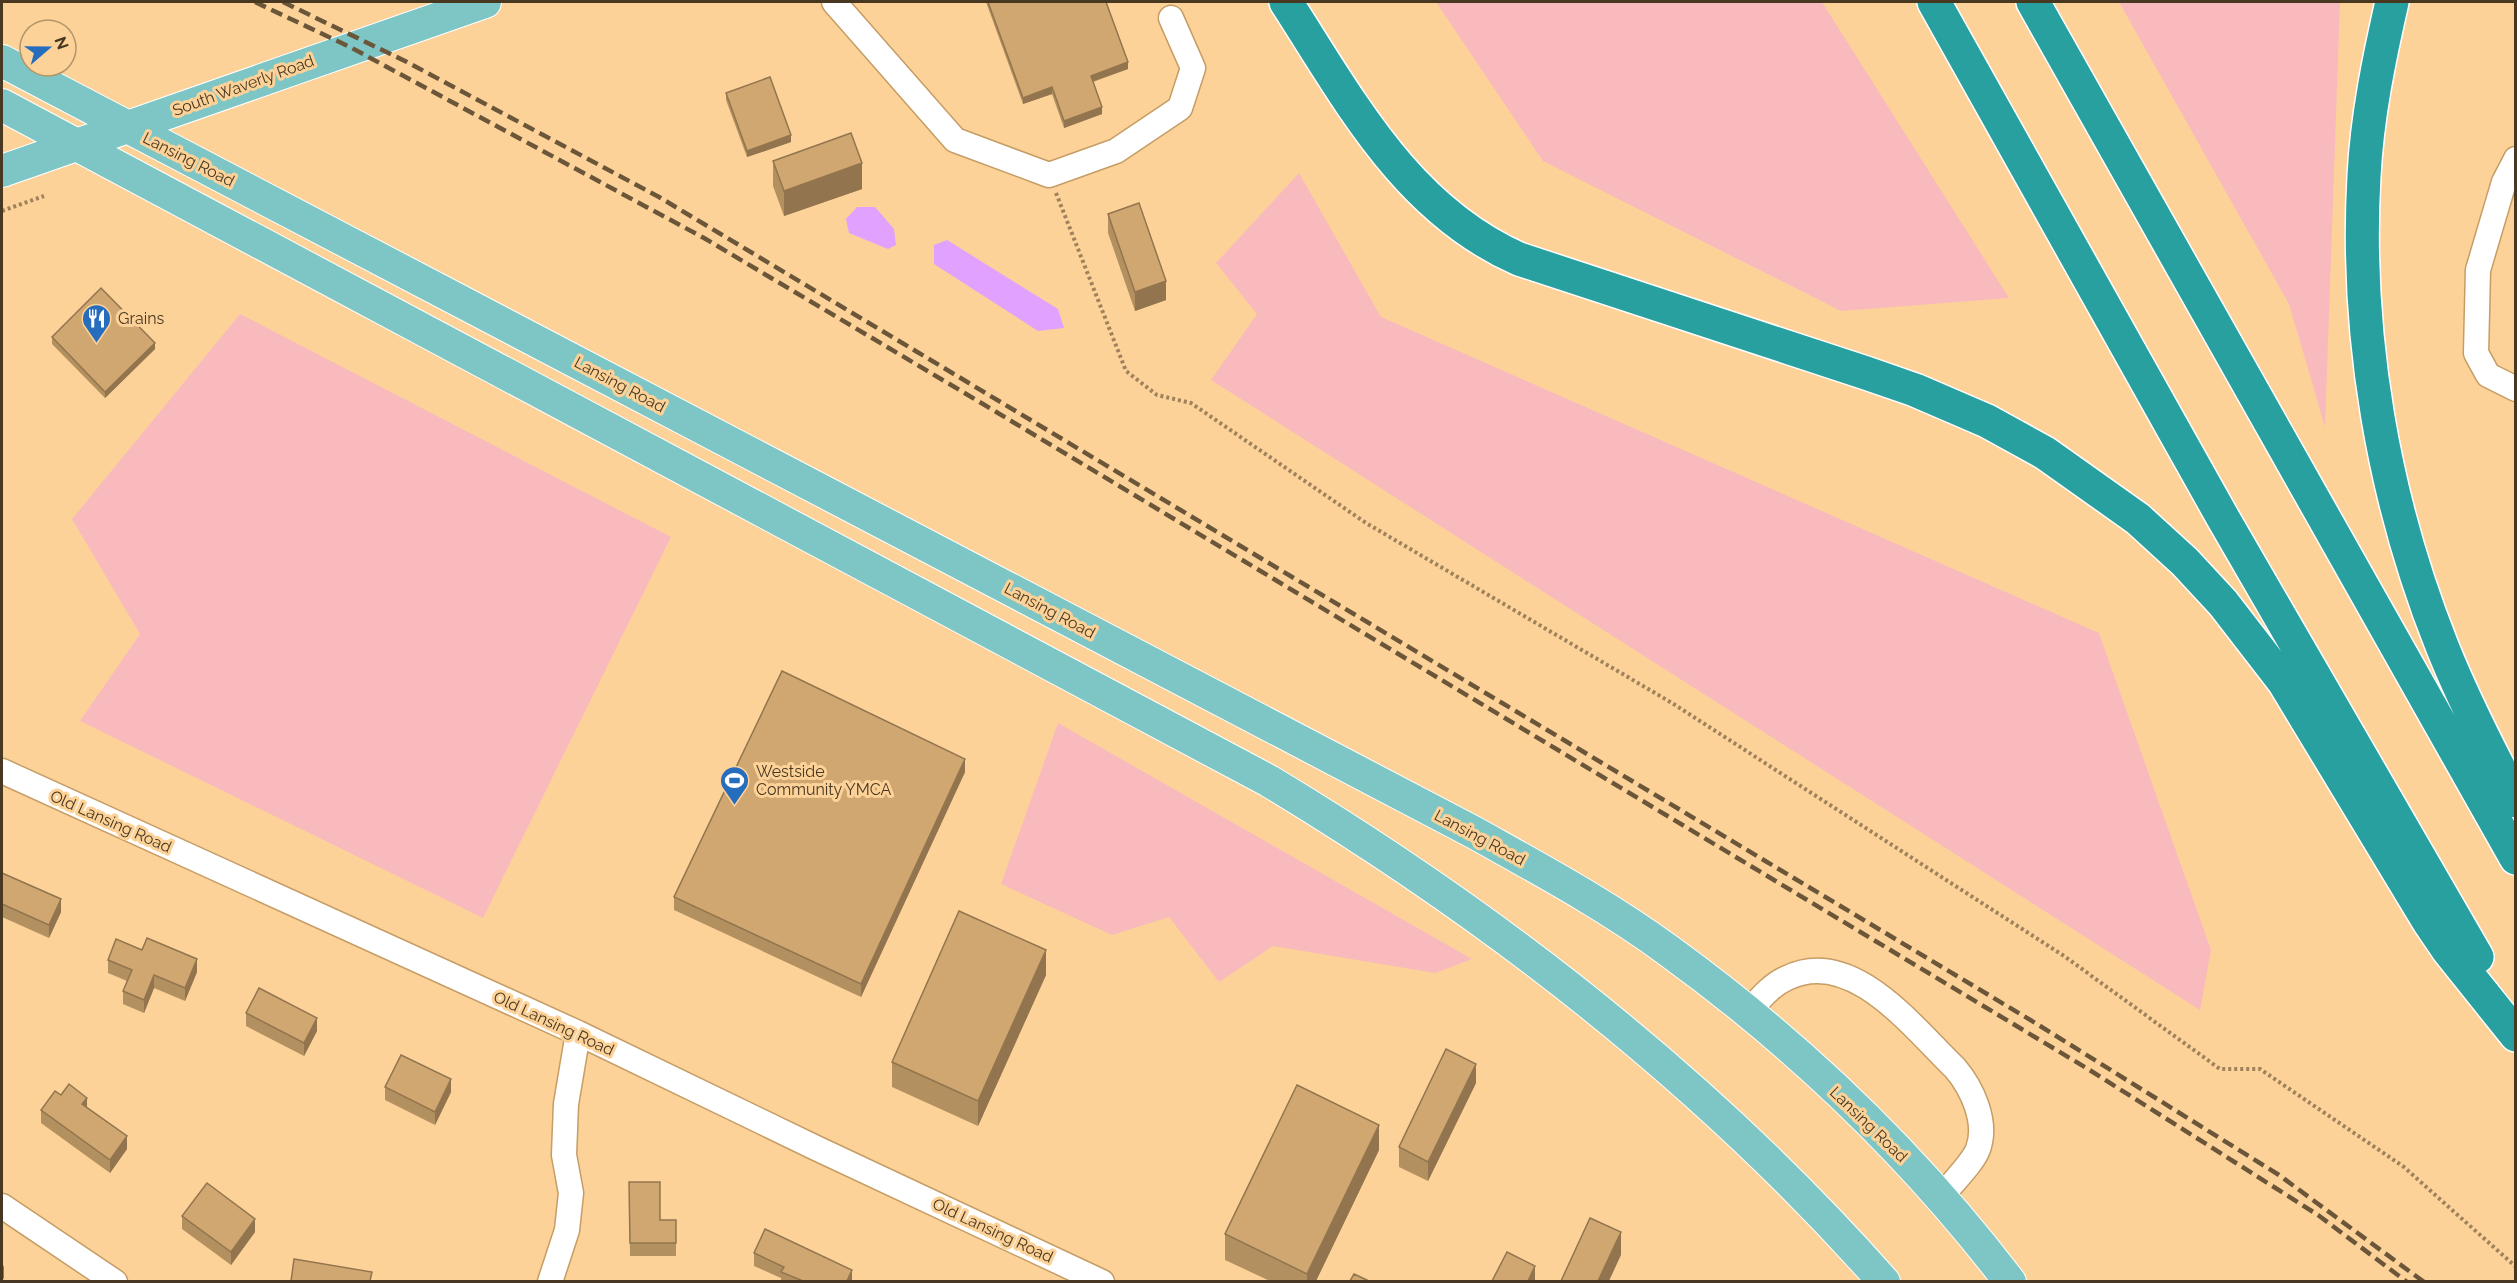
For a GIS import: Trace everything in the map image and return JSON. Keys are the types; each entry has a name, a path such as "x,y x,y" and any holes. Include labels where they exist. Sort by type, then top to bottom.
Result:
{"highway":[{"path":"1286,2 1393,162 1432,204 1482,241 1528,262 1866,373 1957,407 2045,453 2138,519 2206,585 2261,650 2295,699 2429,922 2448,950 2516,1035"},
{"path":"1934,2 2223,518 2516,1024"},
{"path":"2033,2 2516,858"},
{"path":"2392,2 2373,93 2364,176 2362,251 2368,357 2390,473 2419,581 2453,673 2516,801"}],"main road":[{"name":"South Waverly Road","path":"2,171 366,41 453,7 485,2"},
{"name":"Lansing Road","path":"2,62 1475,833 1611,912 1668,950 1749,1011 1890,1141 1941,1197 2010,1281"},
{"path":"2,105 1269,781 1347,828 1486,925 1631,1037 1715,1108 1884,1281"}],"street":[{"path":"834,2 955,140 1049,175 1116,151 1180,108 1193,68 1171,18"},
{"path":"2516,159 2510,191 2478,270 2476,353 2488,375 2516,389"},
{"name":"Old Lansing Road","path":"2,771 578,1033 816,1148 1102,1281"},
{"path":"1749,1011 1773,986 1787,978 1803,972 1829,971 1850,977 1876,993 1955,1068 1966,1081 1974,1097 1981,1136 1978,1152 1941,1197"},
{"path":"550,1281 567,1230 571,1193 564,1155 566,1104 578,1033"},
{"path":"2,1206 115,1281"}],"path":[{"path":"1049,175 1126,370 1157,395 1191,403 1366,523 1672,703 2064,956 2220,1069 2260,1069 2404,1167 2516,1267"},
{"path":"2,211 44,196"}],"shaded area":[{"path":"1436,2 1822,2 2009,298 1841,311 1543,161"},
{"path":"2119,2 2340,2 2325,427 2289,304"},
{"path":"1299,173 1381,317 2099,633 2211,950 2200,1010 1211,380 1257,314 1216,263"},
{"path":"857,207 875,207 894,229 896,245 888,249 849,233 846,219"},
{"path":"947,240 1058,309 1064,328 1038,331 934,264 934,245"},
{"path":"240,314 671,537 483,918 80,721 140,634 72,519"},
{"path":"1058,723 1472,959 1435,973 1273,946 1219,982 1169,917 1112,935 1001,884"}],"building":[{"path":"988,2 1106,2 1128,62 1091,76 1102,107 1064,121 1052,87 1023,98"},
{"path":"770,77 791,135 747,151 726,93"},
{"path":"851,133 862,163 784,191 773,161"},
{"path":"1139,203 1166,281 1135,292 1108,214"},
{"path":"101,288 155,343 105,392 52,337"},
{"path":"782,671 965,759 861,984 674,897"},
{"path":"2,873 61,899 49,925 2,904"},
{"path":"959,911 1046,950 978,1101 892,1062"},
{"path":"147,938 197,959 185,988 154,975 144,1000 123,991 132,970 108,960 116,939 142,950"},
{"path":"259,988 317,1018 304,1043 246,1013"},
{"path":"1446,1049 1476,1064 1428,1162 1399,1147"},
{"path":"401,1055 451,1079 435,1112 385,1087"},
{"path":"69,1084 87,1098 82,1104 127,1136 110,1160 41,1110 55,1091 61,1095"},
{"path":"1297,1085 1379,1125 1307,1274 1225,1234"},
{"path":"629,1182 660,1182 660,1220 676,1220 676,1243 630,1243"},
{"path":"207,1183 255,1219 231,1252 182,1216"},
{"path":"1590,1218 1621,1232 1598,1281 1561,1281"},
{"path":"765,1229 852,1270 847,1281 803,1281 781,1272 784,1267 754,1253"},
{"path":"1507,1252 1535,1266 1528,1281 1492,1281"},
{"path":"294,1259 372,1272 370,1281 291,1281"},
{"path":"1354,1274 1369,1281 1350,1281"}],"railway":[{"path":"255,2 350,47 704,238 2088,1069 2318,1215 2407,1282"},
{"path":"283,2 407,62 659,197 2037,1024 2279,1175 2424,1282"}],"place":[{"name":"Grains","path":"97,344"},
{"name":"Westside Community YMCA","path":"735,806"}]}
